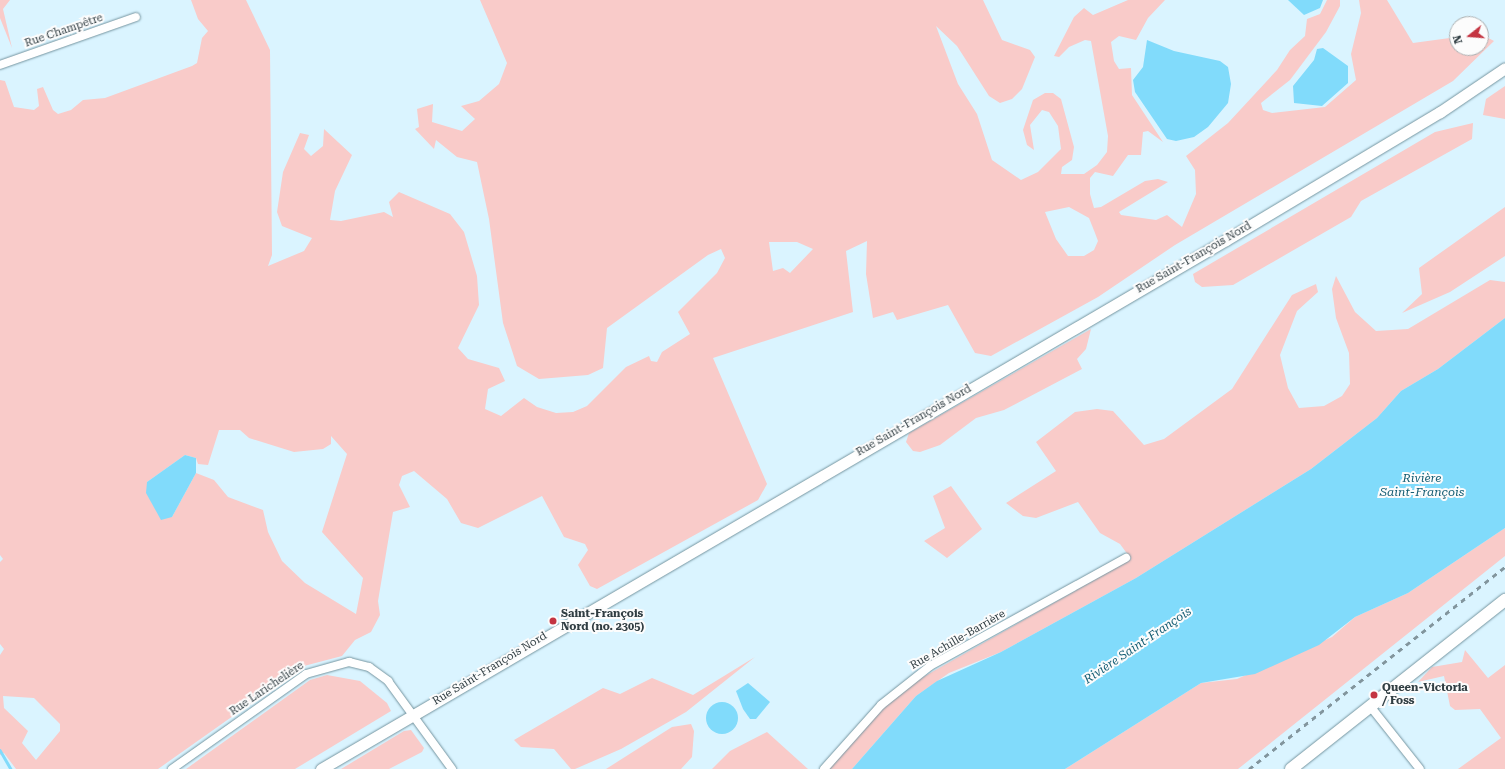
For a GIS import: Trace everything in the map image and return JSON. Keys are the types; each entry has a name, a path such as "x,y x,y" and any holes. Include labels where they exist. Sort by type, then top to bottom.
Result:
{"main road":[{"path":"1291,769 1505,600"}],"street":[{"name":"Rue Champêtre","path":"0,65 136,17"},
{"name":"Rue Saint-François Nord","path":"321,769 1226,240 1440,112 1505,68"},
{"name":"Rue Achille-Barrière","path":"824,769 881,705 930,666 1126,558"},
{"name":"Rue Larichelière","path":"172,769 296,680 326,666 349,662 377,672 414,714"},
{"path":"1370,706 1420,769"},
{"path":"414,714 452,769"}],"shaded area":[{"path":"0,0 10,0 3,9 12,48 0,18"},
{"path":"191,0 246,0 270,50 272,255 268,266 304,251 312,238 282,226 277,212 283,172 300,133 309,135 304,149 311,156 323,146 324,129 352,155 335,191 330,220 341,221 384,212 393,217 389,202 399,192 450,214 464,232 477,276 479,305 458,348 468,359 499,368 505,381 488,389 485,409 501,416 524,398 537,407 556,413 573,412 587,406 626,367 649,356 651,361 657,362 662,352 690,334 678,312 717,273 725,258 721,249 708,255 607,328 603,368 588,375 539,379 517,366 503,323 489,219 477,162 457,157 436,140 434,149 415,129 419,127 417,109 433,104 432,122 462,131 475,119 461,106 479,101 499,84 507,63 480,0 983,0 1002,40 1030,50 1035,57 1022,89 1012,99 1000,103 989,96 957,46 936,26 958,84 977,114 992,160 1021,180 1038,172 1061,149 1058,126 1049,112 1042,110 1030,125 1034,150 1027,145 1023,130 1033,100 1045,93 1053,93 1061,99 1074,147 1072,160 1062,167 1061,174 1084,174 1097,165 1107,152 1108,136 1091,41 1085,40 1069,47 1059,57 1054,56 1074,17 1084,8 1093,15 1128,0 1165,0 1148,18 1136,40 1119,36 1111,42 1114,61 1119,69 1131,68 1132,95 1163,142 1148,131 1143,132 1141,155 1128,155 1113,176 1095,172 1090,178 1090,194 1094,208 1101,207 1145,181 1158,179 1168,182 1119,212 1121,215 1156,220 1167,215 1182,227 1196,194 1195,170 1186,156 1228,123 1277,70 1290,50 1305,36 1307,19 1320,14 1327,0 1340,0 1340,6 1326,32 1290,80 1261,103 1263,110 1272,113 1325,107 1356,80 1351,54 1361,13 1359,0 1387,0 1413,43 1449,38 1449,56 1479,56 1453,81 1175,245 1098,297 991,356 975,353 948,305 897,320 893,312 873,318 866,274 867,241 846,251 853,312 713,358 767,484 758,500 597,589 590,586 578,565 588,550 585,544 564,537 542,496 478,528 461,523 447,499 414,471 402,476 399,485 410,507 393,512 378,601 380,615 371,632 355,640 342,656 304,666 158,769 16,769 4,753 0,755 0,655 4,649 0,644 0,562 3,559 0,555 0,80 5,81 14,107 34,110 39,106 37,89 43,87 53,110 58,114 71,110 83,100 105,98 192,66 197,63 202,38 208,31 198,19","holes":["1069,207 1089,218 1098,241 1094,250 1084,256 1068,256 1056,239 1045,212","769,242 797,242 813,249 790,273 783,268 773,271","219,430 240,430 249,438 294,452 323,449 331,444 331,436 347,454 322,532 363,578 356,614 305,583 282,561 268,532 263,510 228,497 214,480 196,473 172,517 147,482 185,455 196,458 198,464 208,465","3,696 34,698 60,724 60,731 36,760 22,743 28,731 4,708"]},
{"path":"1489,38 1494,41 1489,46"},
{"path":"1505,86 1505,119 1483,115 1486,99"},
{"path":"1473,123 1472,139 1361,201 1351,217 1233,285 1202,287 1195,282 1193,274 1435,132"},
{"path":"1505,207 1505,256 1450,292 1402,313 1422,294 1419,268"},
{"path":"1336,276 1355,312 1376,331 1408,329 1490,280 1505,282 1505,318 1438,369 1401,391 1377,418 1311,469 1136,578 1001,652 949,673 916,696 852,769 828,769 879,711 918,680 1131,559 1120,544 1100,533 1078,502 1036,518 1023,516 1006,503 1056,471 1036,442 1075,412 1097,409 1113,411 1144,445 1164,439 1232,389 1292,295 1316,284 1318,292 1297,311 1280,355 1288,388 1299,408 1324,406 1342,396 1350,384 1349,353 1336,318 1332,289"},
{"path":"1091,329 1086,349 1077,359 1082,369 1004,410 976,418 940,445 920,452 913,451 906,442 909,433"},
{"path":"951,486 982,529 947,558 924,541 945,528 933,496"},
{"path":"1505,528 1505,556 1238,769 1065,769 1201,683 1237,679 1332,637 1355,617 1408,593"},
{"path":"1465,650 1488,678 1505,665 1505,769 1458,769 1501,738 1480,709 1455,710 1450,706 1444,676 1418,682 1432,667 1462,662"},
{"path":"755,657 686,712 621,749 575,769 571,769 554,749 521,747 514,740 603,688 620,694 652,678 693,695"},
{"path":"327,675 360,681 387,703 391,711 295,769 186,769 310,680"},
{"path":"691,724 694,731 692,757 681,769 606,769 672,727"},
{"path":"411,730 424,748 422,752 389,769 341,769 404,731"},
{"path":"767,732 808,769 712,769 730,751"}],"water":[{"path":"1288,0 1323,0 1320,8 1304,15"},
{"path":"1147,40 1174,51 1220,61 1228,67 1231,84 1228,103 1208,127 1194,137 1176,141 1167,139 1135,92 1133,80 1143,67"},
{"path":"1323,48 1348,66 1348,83 1322,106 1294,103 1293,86 1314,60 1317,49"},
{"name":"Rivière Saint-François","path":"1505,318 1505,528 1408,593 1355,617 1319,645 1255,674 1201,683 1065,769 852,769 916,696 937,681 1001,652 1136,578 1311,469 1377,418 1401,391 1438,369"},
{"path":"185,455 196,458 196,473 172,517 161,520 146,493 147,482"},
{"path":"748,683 770,702 756,719 750,719 743,709 736,691"},
{"path":"722,702 728,703 735,709 738,718 737,724 731,731 722,734 716,733 709,727 706,718 707,712 713,705"}],"waterway":[{"path":"0,750 11,769"}],"railway":[{"path":"1249,769 1505,567"}],"place":[{"name":"Saint-François Nord (no. 2305)","path":"553,621"},
{"name":"Queen-Victoria / Foss","path":"1374,695"}]}
